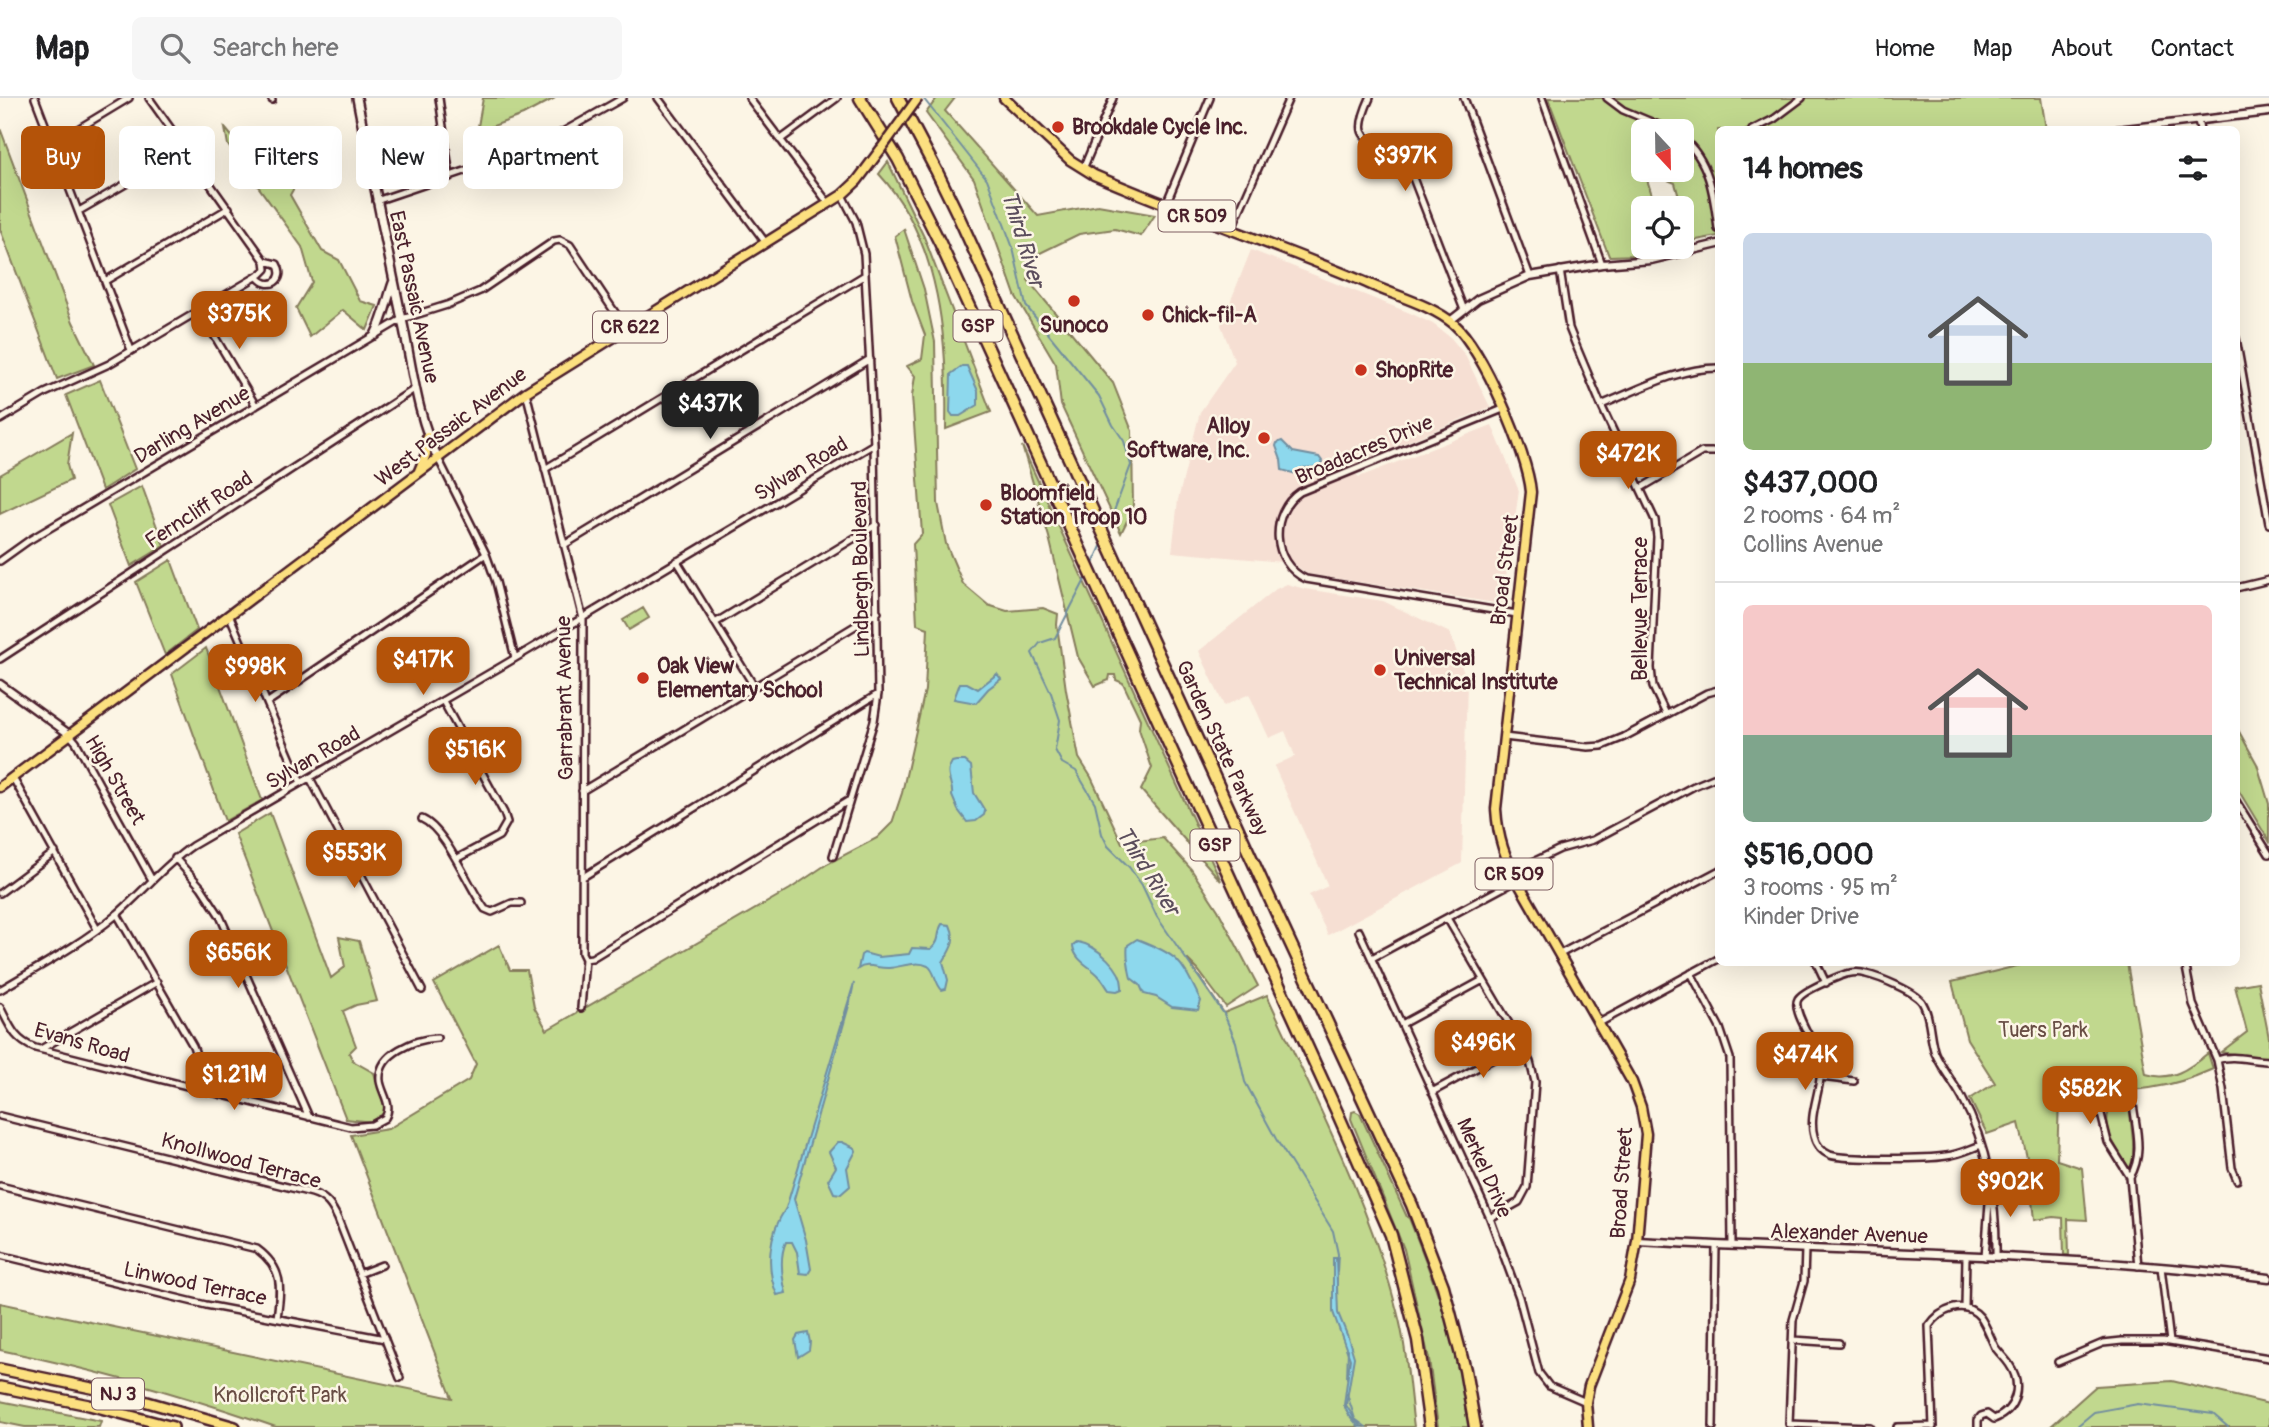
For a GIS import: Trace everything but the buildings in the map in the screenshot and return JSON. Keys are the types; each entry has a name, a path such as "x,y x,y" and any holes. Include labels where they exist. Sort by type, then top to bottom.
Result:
{"highway":[{"name":"GSP","path":"860,98 898,159 920,201 1391,1235 1418,1340 1430,1427"},
{"name":"Garden State Parkway","path":"898,98 937,172 1412,1205 1443,1286 1465,1370 1475,1427"},
{"name":"NJ 3","path":"0,1369 117,1393 235,1427"},
{"name":"NJ 3","path":"0,1390 66,1400 173,1427"}],"main road":[{"name":"East Passaic Avenue","path":"358,98 376,201 416,388 427,437 438,458"},
{"name":"West Passaic Avenue","path":"0,787 526,392 842,195 857,181 918,98"},
{"name":"Broad Street","path":"1004,98 1083,169 1419,304 1450,321 1480,357 1503,409 1521,450 1531,492 1496,810 1498,835 1514,876 1632,1082 1642,1107 1644,1122 1646,1150 1637,1241 1630,1280 1596,1365 1586,1402 1588,1427"},
{"path":"376,335 394,282"},
{"path":"418,474 426,454 427,437"}],"street":[{"path":"35,98 46,126"},
{"path":"110,98 114,107"},
{"path":"83,126 129,98"},
{"path":"149,98 169,126"},
{"path":"439,98 450,177"},
{"path":"376,201 536,147 623,98"},
{"path":"658,98 766,243"},
{"path":"748,98 829,204"},
{"path":"780,140 837,98"},
{"path":"1083,169 1113,98"},
{"path":"1166,204 1210,98"},
{"path":"1231,230 1289,98"},
{"path":"1370,98 1360,123 1361,132 1367,138 1392,149 1408,165 1464,310"},
{"path":"1464,98 1530,276"},
{"path":"1542,98 1602,264"},
{"path":"1607,98 1623,110 1644,119"},
{"path":"1760,126 1802,98"},
{"path":"2145,126 2269,112"},
{"path":"2198,120 2199,126"},
{"path":"1694,151 1707,172 1715,206"},
{"path":"79,211 119,188"},
{"path":"70,189 131,350"},
{"path":"0,420 45,393 93,373 266,269 265,261 215,189"},
{"name":"Lindbergh Boulevard","path":"833,856 874,721 878,694 874,444 865,275 861,238 842,195"},
{"path":"105,281 229,208"},
{"name":"Darling Avenue","path":"0,561 28,541 402,319 480,291 547,244 560,240 570,244 626,329"},
{"path":"1450,321 1492,292 1530,276 1602,264 1650,260 1715,245"},
{"path":"257,276 268,285 276,282 280,276 281,270 277,264 265,261"},
{"name":"Bellevue Terrace","path":"1560,270 1569,328 1601,405 1655,520 1657,537 1651,668 1653,687 1666,714"},
{"path":"545,469 865,275"},
{"path":"199,310 256,406"},
{"path":"564,545 870,359"},
{"path":"2240,361 2269,524"},
{"path":"1601,405 1684,372 1715,368"},
{"name":"Ferncliff Road","path":"0,659 416,388"},
{"name":"Garrabrant Avenue","path":"526,392 583,618 582,954 585,959 581,1008"},
{"name":"Broadacres Drive","path":"1503,409 1300,492 1290,500 1283,513 1278,544 1285,563 1306,579 1517,614"},
{"name":"Sylvan Road","path":"0,990 117,914 175,858 874,444"},
{"path":"1641,488 1702,452 1715,452"},
{"path":"438,458 486,554 496,582 515,658"},
{"path":"715,623 876,525"},
{"path":"268,702 486,554"},
{"path":"677,561 754,686"},
{"path":"2240,586 2269,580"},
{"path":"582,791 878,612"},
{"path":"229,614 301,783"},
{"name":"High Street","path":"0,684 69,734 152,880"},
{"path":"1504,737 1588,747 1602,746 1715,691"},
{"path":"583,877 878,694"},
{"path":"443,701 507,822 499,836 456,859"},
{"path":"1372,958 1447,918 1560,849 1593,840 1715,777"},
{"path":"13,778 97,929"},
{"path":"310,778 422,990"},
{"path":"585,959 592,958 848,801"},
{"path":"2240,807 2269,854"},
{"path":"422,819 430,822 456,859 485,909 492,912 512,903 521,903"},
{"path":"0,893 55,852"},
{"path":"175,858 201,887 220,916 309,1116"},
{"path":"1560,954 1715,873"},
{"path":"117,914 197,1056 198,1066 192,1089"},
{"path":"1447,918 1521,1044 1530,1062 1535,1082 1527,1187 1519,1202 1490,1218"},
{"name":"Merkel Drive","path":"1359,931 1490,1218 1519,1297 1542,1380 1558,1391 1586,1402"},
{"path":"1599,1023 1715,961"},
{"path":"1818,966 1826,983"},
{"path":"2186,966 2193,1004 2217,1060 2232,1168 2237,1180"},
{"path":"1691,973 1720,1028 1730,1058 1732,1246"},
{"path":"1981,1145 1944,1157 1841,1157 1831,1156 1819,1147 1813,1132 1821,1077 1819,1055 1796,1006 1801,997 1841,976 1860,973 1911,993 1920,1000 1925,1008 1931,1042 1962,1098 1981,1145 1995,1203 1996,1257"},
{"path":"1402,1024 1483,980"},
{"path":"41,1050 157,982"},
{"name":"Evans Road","path":"0,1007 22,1043 41,1050 351,1127 372,1125 385,1118 389,1108 380,1082 387,1061 414,1042 437,1038"},
{"path":"1432,1092 1521,1044"},
{"path":"2217,1060 2226,1056 2269,1061"},
{"path":"1821,1077 1854,1081"},
{"path":"2130,1177 2137,1165 2138,1146 2133,1104 2121,1097 2110,1096 2104,1102 2101,1114 2108,1142 2130,1177 2137,1266"},
{"name":"Knollwood Terrace","path":"0,1116 319,1195 332,1208 400,1378"},
{"path":"0,1186 257,1249 270,1262 279,1277 281,1292 277,1318"},
{"path":"1985,1256 1990,1186"},
{"name":"Alexander Avenue","path":"1637,1241 1985,1256 2161,1267 2269,1278"},
{"path":"1713,1427 1716,1246"},
{"path":"1805,1249 1804,1281 1795,1312 1789,1424 1871,1427"},
{"name":"Linwood Terrace","path":"0,1255 206,1305 385,1339"},
{"path":"1965,1308 1966,1256"},
{"path":"359,1274 382,1265"},
{"path":"2161,1267 2170,1342"},
{"path":"1897,1427 1933,1427 1929,1326 1940,1312 1947,1309 1965,1308 1975,1312 1982,1319 1999,1353 2015,1376 2017,1391 2013,1404 2006,1413 1994,1419"},
{"path":"1793,1340 1839,1343"},
{"path":"2058,1362 2103,1343 2170,1342 2269,1358"},
{"path":"1978,1427 1981,1416 1990,1415 1994,1419 1995,1427"}],"shaded area":[{"path":"1251,250 1433,324 1451,338 1465,355 1490,407 1347,467 1359,477 1492,425 1519,491 1502,604 1307,574 1293,563 1172,552 1178,500 1200,412 1235,362 1221,325"},
{"path":"1287,584 1383,601 1450,633 1467,682 1462,863 1328,935 1309,895 1328,886 1274,766 1295,756 1285,731 1269,738 1249,694 1224,706 1199,651 1276,589"}],"green space":[{"path":"483,98 555,98 523,115 493,126 478,126"},
{"path":"937,98 955,98 945,111 1038,216 1098,205 1155,215 1141,236 1115,229 1079,234 1038,254 1028,280 1113,383 1132,431 1133,509 1121,533 1061,405 1056,364 1015,295 974,179 926,113"},
{"path":"1548,98 2041,98 2046,126 1715,126 1715,237 1694,240 1694,196 1679,196 1673,182 1694,182 1694,119 1631,119 1631,182 1648,182 1652,196 1631,196 1631,255 1609,256"},
{"path":"0,128 73,322 94,365 57,379 0,229"},
{"path":"225,128 229,133 228,145"},
{"path":"888,162 924,237 991,412 946,429 945,362 936,294 928,261 916,230 900,201 879,174"},
{"path":"260,189 293,189 290,195 322,251 339,260 360,301 377,306 367,330 343,310 310,337 296,308 312,282 302,247"},
{"name":"Knollcroft Park","path":"904,229 924,289 935,342 938,503 946,544 963,584 988,605 1007,611 1043,608 1058,614 1057,625 1066,690 1079,758 1091,777 1122,843 1163,838 1191,869 1218,910 1258,986 1226,1007 1187,959 1224,1013 1267,995 1339,1150 1385,1270 1403,1339 1414,1427 276,1427 139,1384 0,1350 0,1303 452,1398 351,1135 388,1129 469,1080 476,1064 434,983 499,945 510,970 527,970 534,1007 547,1030 790,889 827,864 877,838 892,823 902,793 925,690 928,628 917,624 913,544 922,534 912,396 915,376 907,366 922,359 925,335 912,301 895,236"},
{"path":"100,380 135,469 102,490 66,395"},
{"path":"72,433 67,465 71,480 0,514 0,475"},
{"path":"1022,446 1221,881 1141,790 1152,768 1139,729 1140,719 1123,683 1116,680 1115,675 1110,675 1109,680 1095,686 1078,657 1049,537"},
{"path":"142,486 164,546 131,566 108,505"},
{"path":"171,560 197,630 165,655 136,582"},
{"path":"643,608 649,618 629,630 623,620"},
{"path":"206,648 262,800 225,821 172,674"},
{"path":"2240,733 2257,764 2269,804 2269,841 2240,793"},
{"path":"270,813 331,978 345,967 339,937 359,941 377,1001 343,1011 356,1046 349,1053 353,1061 374,1073 386,1111 372,1122 346,1119 235,834"},
{"name":"Tuers Park","path":"2017,966 2128,966 2146,1074 2172,1075 2208,1053 2213,1069 2182,1081 2139,1089 2080,1090 2059,1099 2057,1160 2082,1168 2087,1220 2068,1219 2069,1255 2064,1255 2063,1218 2034,1220 2028,1162 2019,1123 1987,1134 1970,1099 1995,1083 1967,1039 1952,982"},
{"path":"2258,982 2269,1038 2269,1057 2248,1057 2221,1052 2247,1032 2235,986"},
{"path":"2124,1101 2129,1104 2133,1141 2133,1167 2129,1168 2110,1135 2107,1118 2114,1102"},
{"path":"1352,1112 1360,1114 1409,1218 1429,1269 1455,1347 1471,1427 1438,1427 1429,1359 1404,1249 1351,1119"},
{"path":"2172,1381 2269,1404 2269,1427 2050,1427 2096,1386"},
{"path":"0,1401 101,1421 99,1427 25,1427 0,1422"}],"water":[{"path":"962,366 967,366 978,391 978,405 960,416 953,416 950,412 951,374"},
{"path":"1282,441 1293,452 1319,457 1322,461 1321,467 1302,468 1296,474 1282,470 1276,446"},
{"path":"997,674 1001,679 976,703 954,699 960,683 967,683 978,689"},
{"path":"965,761 971,766 974,793 985,811 976,821 967,822 952,796 948,771 952,762"},
{"path":"942,924 950,925 953,935 951,949 943,962 948,980 946,989 942,990 930,968 923,964 889,968 865,966 858,969 861,955 864,953 879,957 909,954 912,948 931,949 937,943"},
{"path":"1137,939 1163,950 1178,961 1201,1001 1198,1010 1172,1007 1156,997 1144,994 1140,985 1131,978 1128,962 1128,945"},
{"path":"1078,942 1093,948 1108,959 1118,974 1122,989 1109,990 1074,951 1073,946"},
{"path":"854,983 794,1199 811,1269 808,1274 800,1273 797,1252 792,1242 786,1242 782,1274 786,1293 777,1295 770,1261 773,1239 786,1208"},
{"path":"838,1142 855,1148 856,1151 847,1168 850,1186 841,1194 834,1193 828,1180 836,1167 829,1152"},
{"path":"1333,1258 1336,1258 1338,1313 1354,1357 1346,1405 1362,1427 1348,1414 1344,1405 1350,1359 1333,1312"},
{"path":"808,1333 809,1350 798,1357 795,1340 798,1335"}],"waterway":[{"name":"Third River","path":"923,98 987,179 1013,248 1026,306 1099,396 1124,441 1131,465 1107,530"},
{"name":"Third River","path":"1092,566 1103,542"},
{"name":"Third River","path":"1088,574 1055,638 1040,643 1032,653 1051,693 1060,720 1055,750 1062,763 1076,771 1095,803 1102,834 1108,846 1142,885 1157,917 1224,1014 1236,1042 1245,1082 1276,1139 1333,1231 1338,1254 1337,1272"},
{"name":"Third River","path":"1337,1278 1337,1293"},
{"name":"Third River","path":"1347,1378 1348,1349"},
{"name":"Third River","path":"1347,1394 1355,1419 1366,1427"},
{"name":"Third River","path":"2076,1427 2094,1412 2138,1404 2213,1414 2228,1427"}],"place":[{"name":"Brookdale Cycle Inc.","path":"1058,127"},
{"name":"Sunoco","path":"1074,301"},
{"name":"Chick-fil-A","path":"1148,315"},
{"name":"ShopRite","path":"1361,370"},
{"name":"Alloy Software, Inc.","path":"1264,438"},
{"name":"Bloomfield Station Troop 10","path":"986,505"},
{"name":"Universal Technical Institute","path":"1380,670"},
{"name":"Oak View Elementary School","path":"643,678"}]}
